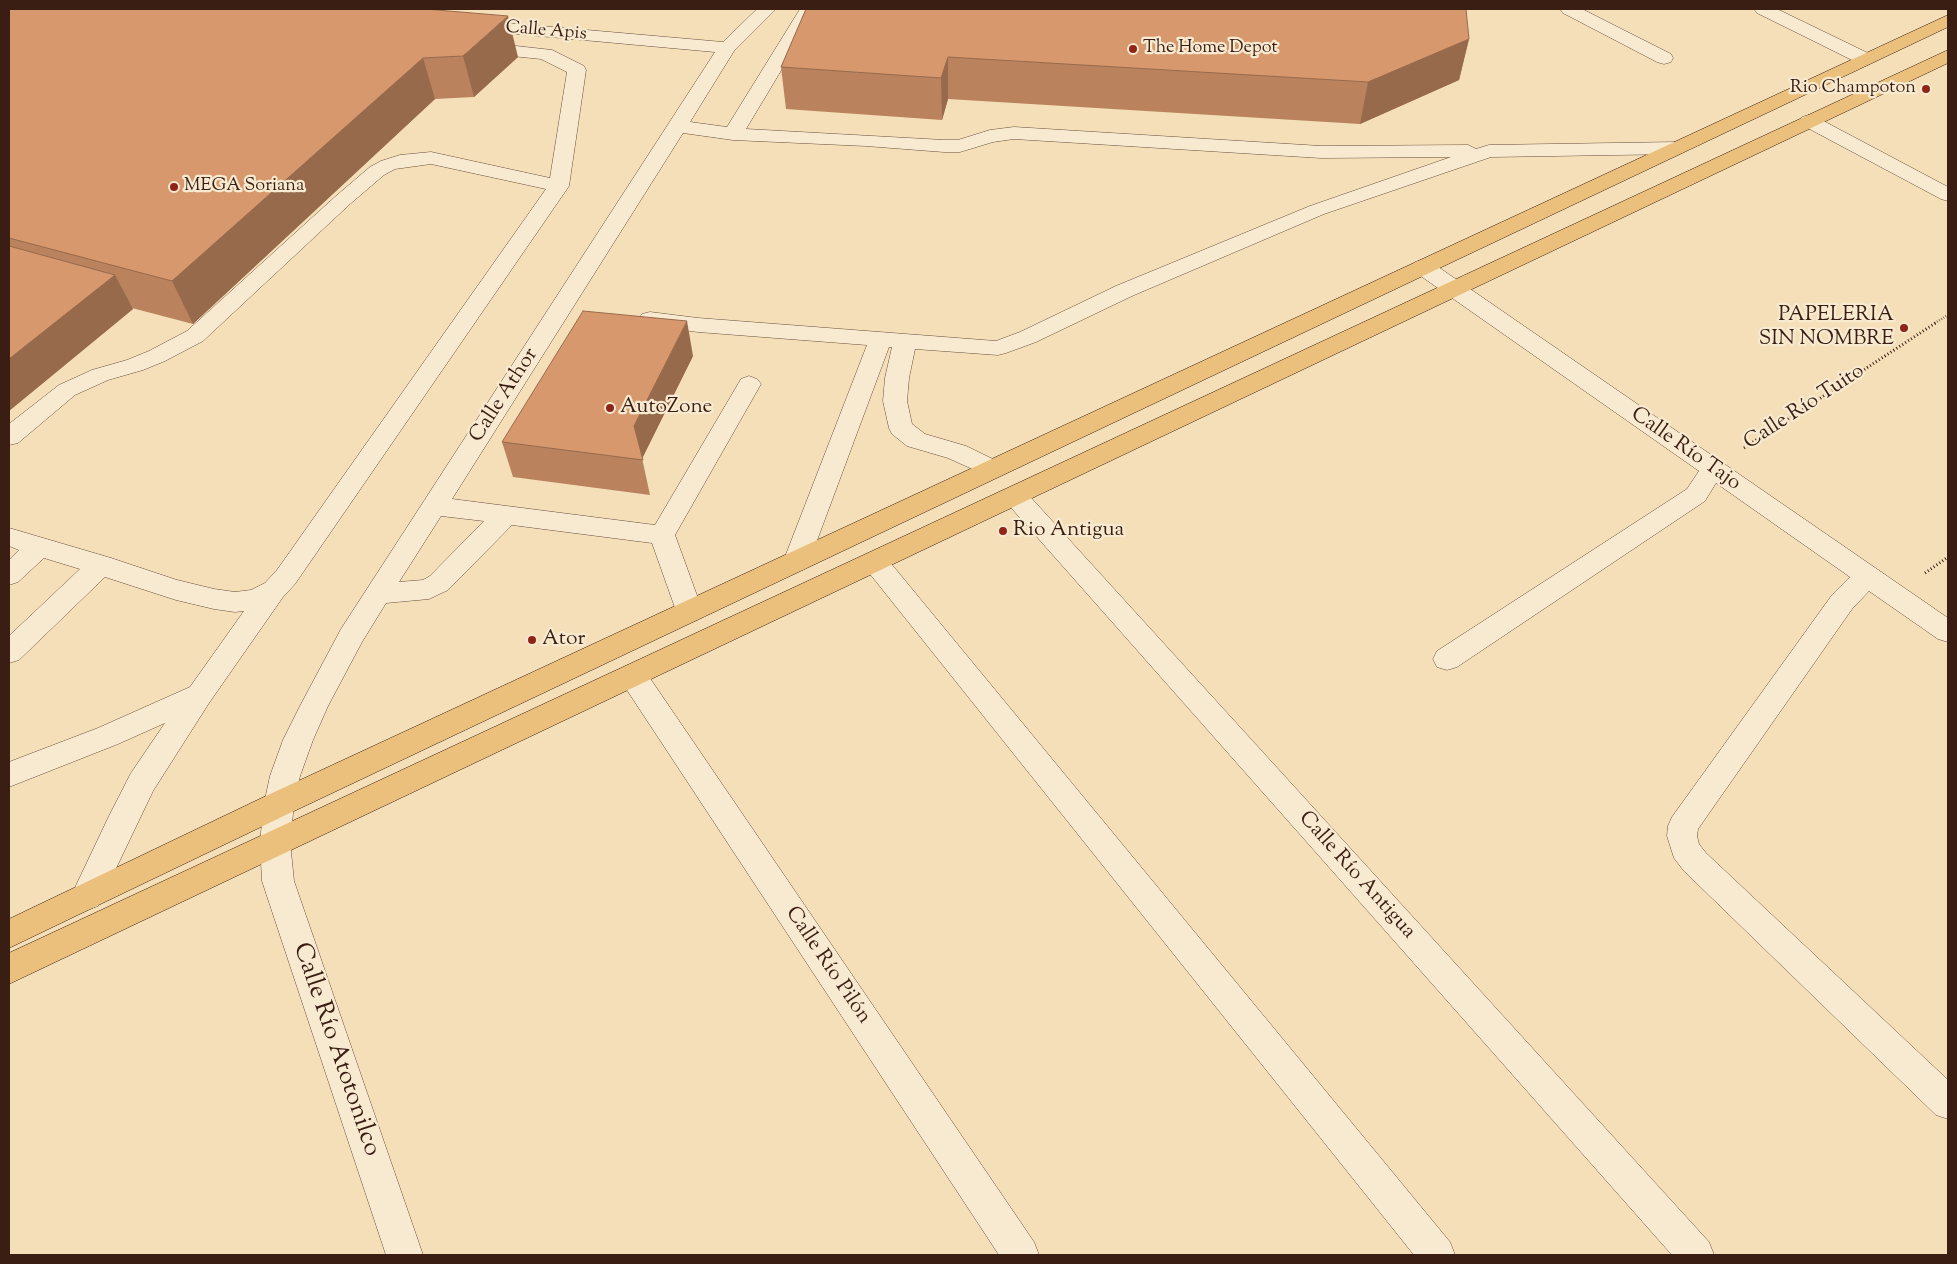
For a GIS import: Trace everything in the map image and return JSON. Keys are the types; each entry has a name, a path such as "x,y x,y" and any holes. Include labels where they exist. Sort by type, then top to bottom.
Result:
{"main road":[{"path":"9,934 279,804 1948,20"},
{"path":"9,969 275,842 634,676 1948,56"}],"street":[{"path":"489,26 509,9"},
{"name":"Calle Athor","path":"279,804 284,776 298,740 351,636 728,48 767,9"},
{"path":"733,134 809,9"},
{"path":"1763,9 1865,59"},
{"path":"1583,11 1664,58"},
{"name":"Calle Apis","path":"460,24 728,48"},
{"path":"87,896 115,834 142,782 200,695 291,569 559,186 577,70 545,54 466,46"},
{"path":"1809,121 1948,195"},
{"path":"677,126 733,134 866,140 944,146 960,146 990,136 1014,133 1322,152 1677,148"},
{"path":"650,319 698,325 998,348 1028,337 1124,291 1317,210 1489,151"},
{"path":"9,437 67,390 100,374 135,365 195,336 343,200 388,165 400,161 431,158 559,186"},
{"name":"Calle Río Tajo","path":"1422,267 1948,632"},
{"path":"796,562 880,340"},
{"path":"905,342 897,378 895,401 901,428 916,440 957,452 992,469"},
{"path":"689,612 662,535 749,384"},
{"path":"1447,659 1696,495 1712,469"},
{"name":"Calle Río Antigua","path":"1015,496 1696,1255"},
{"path":"434,506 662,535"},
{"path":"378,594 420,592 439,583 506,515"},
{"path":"9,537 176,590 228,601 256,600 274,590"},
{"path":"9,575 39,547"},
{"path":"875,562 1437,1255"},
{"path":"9,652 102,566"},
{"path":"1868,576 1842,602 1683,826 1682,836 1685,849 1696,862 1948,1102"},
{"name":"Calle Río Pilón","path":"634,676 1021,1255"},
{"path":"9,775 108,736 200,695"},
{"name":"Calle Río Atotonilco","path":"279,804 275,842 278,881 404,1255"}],"path":[{"name":"Calle Río Tuito","path":"1712,469 1948,314"}],"building":[{"name":"MEGA Soriana","path":"9,9 425,9 508,16 463,56 423,58 172,281 9,238"},
{"path":"806,9 1466,9 1469,39 1368,82 948,57 941,78 781,67"},
{"path":"9,246 115,275 9,359"},
{"path":"583,311 687,321 634,426 643,460 502,442"}],"place":[{"name":"The Home Depot","path":"1133,49"},
{"name":"Rio Champoton","path":"1926,89"},
{"name":"MEGA Soriana","path":"174,187"},
{"name":"PAPELERIA SIN NOMBRE","path":"1904,328"},
{"name":"AutoZone","path":"610,408"},
{"name":"Rio Antigua","path":"1003,531"},
{"name":"Ator","path":"532,640"}]}
